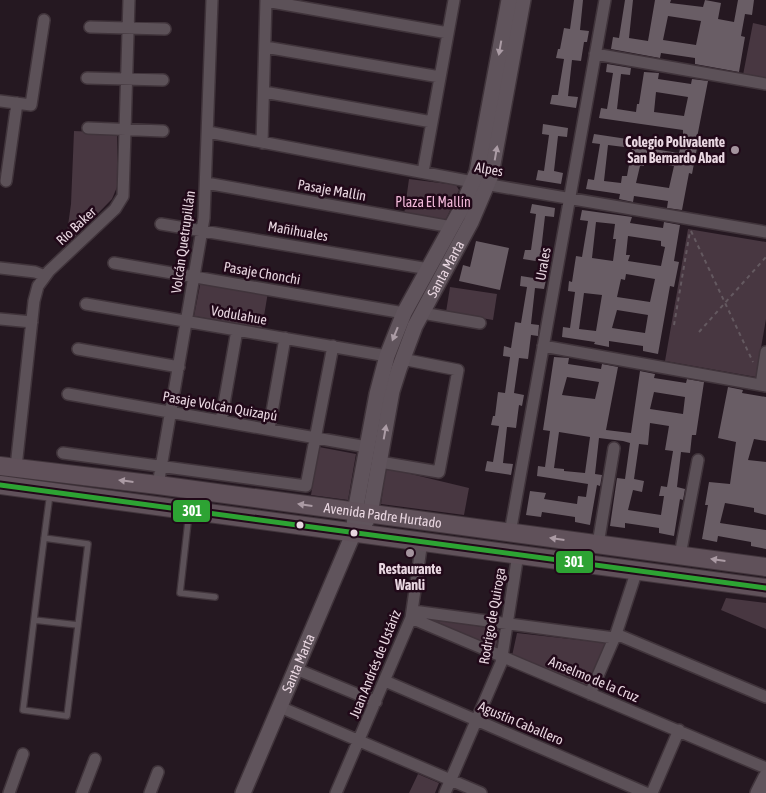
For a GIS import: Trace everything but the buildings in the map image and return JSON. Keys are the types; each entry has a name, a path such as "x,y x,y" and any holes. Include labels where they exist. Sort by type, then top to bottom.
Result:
{"main road":[{"name":"Avenida Padre Hurtado","path":"8,466 766,567"},
{"name":"Avenida Padre Hurtado","path":"0,485 766,588"}],"street":[{"name":"Río Baker","path":"8,466 35,294 44,276 119,204 123,192 128,0"},
{"name":"Volcán Quetrupillán","path":"158,485 202,230 206,183 212,0"},
{"path":"423,172 454,0"},
{"name":"Santa Marta","path":"243,793 354,532 364,525 367,447 377,394 395,357 422,313 471,222 480,183 481,157 509,0"},
{"name":"Santa Marta","path":"363,513 380,462 392,391 395,357 404,313 452,227 494,162 523,0"},
{"name":"Urales","path":"510,533 605,0"},
{"path":"262,142 266,1 448,33"},
{"path":"0,101 31,105 44,20"},
{"path":"90,27 166,29"},
{"path":"265,46 440,77"},
{"path":"595,54 766,84"},
{"path":"87,78 163,80"},
{"path":"264,92 432,122"},
{"path":"6,181 17,104"},
{"path":"88,128 163,131"},
{"name":"Alpes","path":"208,132 480,183 766,232"},
{"name":"Pasaje Mallín","path":"206,183 452,227"},
{"name":"Mañihuales","path":"161,224 428,269"},
{"name":"Pasaje Chonchi","path":"114,263 404,313"},
{"path":"0,268 35,272 44,276"},
{"name":"Vodulahue","path":"86,304 333,346 458,370 439,472 380,462"},
{"path":"422,313 480,323"},
{"path":"0,319 32,322"},
{"path":"221,421 237,330"},
{"path":"269,429 285,338"},
{"path":"63,454 306,486 333,346"},
{"path":"543,346 763,384 766,352"},
{"path":"78,349 179,367"},
{"name":"Pasaje Volcán Quizapú","path":"68,394 367,447"},
{"path":"598,544 614,448"},
{"path":"680,555 698,460"},
{"name":"Juan Andrés de Ustáriz","path":"336,793 412,615 422,541"},
{"name":"Rodrigo de Quiroga","path":"445,793 503,657 518,554"},
{"path":"590,694 614,636 637,570"},
{"path":"412,615 614,636 766,697"},
{"name":"Anselmo de la Cruz","path":"412,615 503,657 766,768"},
{"path":"296,669 376,702"},
{"name":"Agustín Caballero","path":"385,681 646,793"},
{"path":"280,707 481,793"},
{"path":"652,793 679,730"},
{"path":"9,793 23,754"},
{"path":"82,793 95,759"},
{"path":"150,793 158,772"},
{"path":"758,793 766,777"}],"lane":[{"path":"44,538 88,544 67,716 23,710 44,538 50,492"},
{"path":"190,510 180,593 215,597"},
{"path":"34,620 78,626"}],"path":[{"path":"674,325 690,230 763,384"},
{"path":"699,332 766,257"}],"green space":[{"path":"753,23 766,26 766,79 743,75"},
{"path":"74,131 117,133 117,187 112,199 65,247 71,204"},
{"name":"Plaza El Mallín","path":"409,179 456,185 459,190 445,222 404,215"},
{"path":"688,229 766,242 766,319 756,377 665,361"},
{"path":"201,280 268,292 262,328 194,316"},
{"path":"450,287 497,294 493,320 446,312"},
{"path":"319,447 356,454 348,500 311,495"},
{"path":"386,468 469,488 464,515 381,504"},
{"path":"726,598 766,603 766,629 721,610"},
{"path":"433,620 499,629 496,649"},
{"path":"517,633 606,643 593,690 512,656"},
{"path":"418,774 439,783 435,793 409,793"}],"transit line":[{"name":"301","path":"0,485 766,588"}],"place":[{"name":"Colegio Polivalente San Bernardo Abad","path":"735,150"},
{"name":"Restaurante Wanli","path":"410,553"}]}
